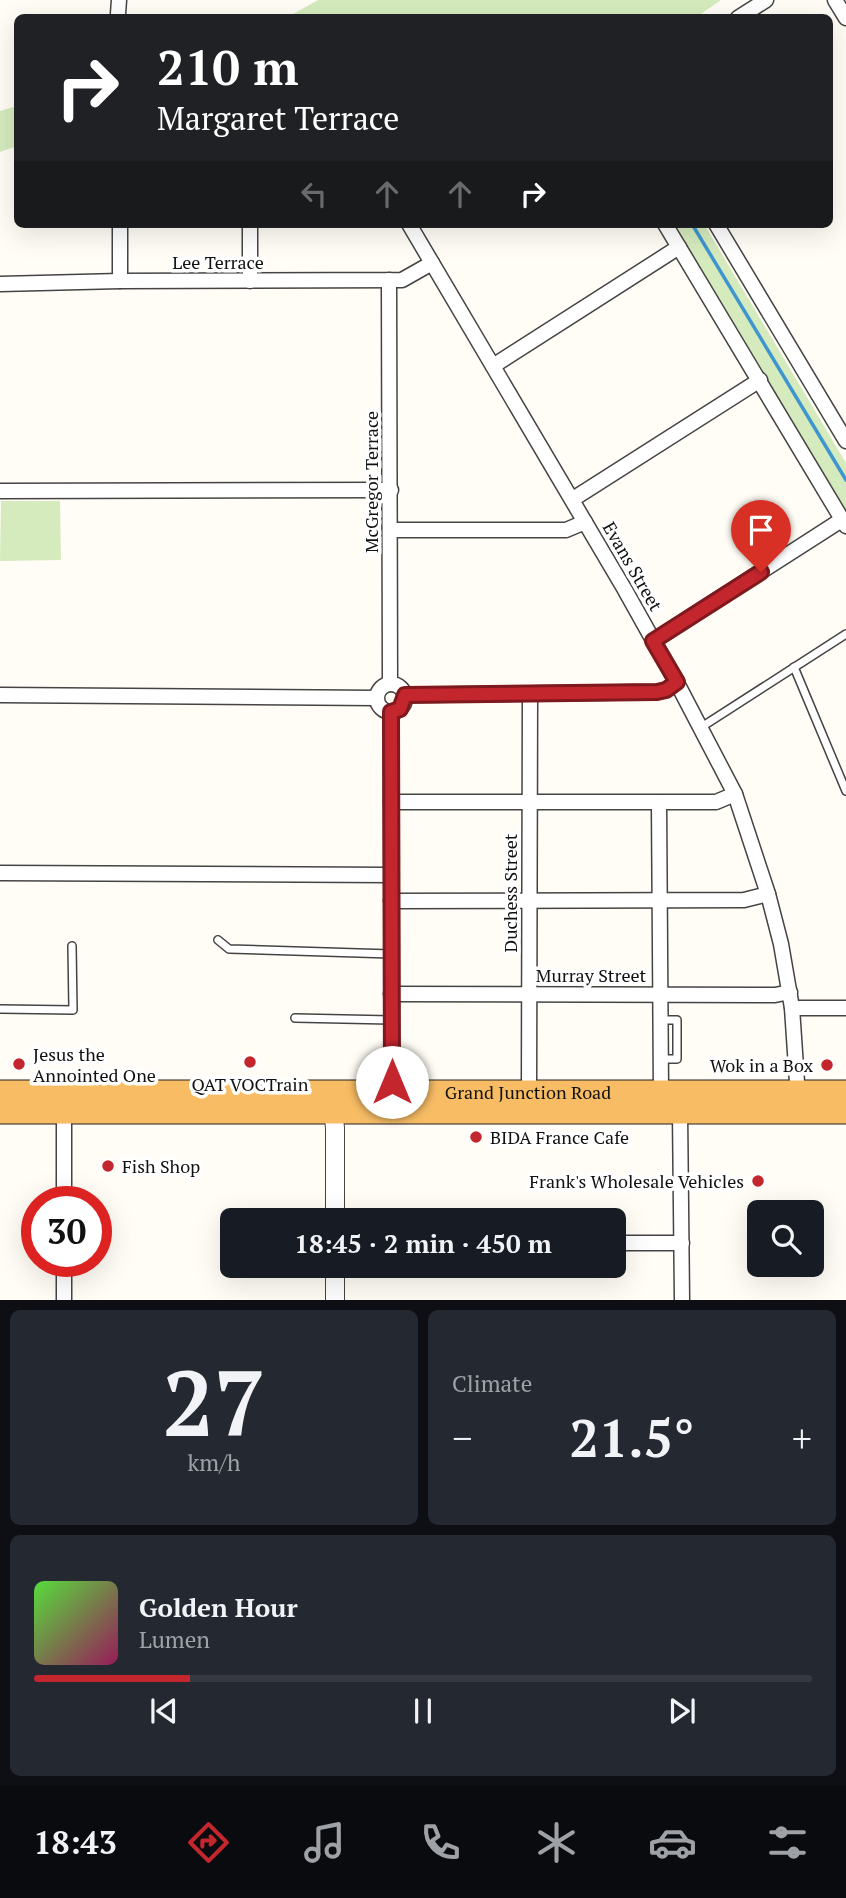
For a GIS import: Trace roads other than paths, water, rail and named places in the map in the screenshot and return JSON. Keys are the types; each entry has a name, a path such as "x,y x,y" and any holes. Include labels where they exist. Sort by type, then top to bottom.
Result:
{"highway":[{"name":"Grand Junction Road","path":"0,1092 680,1112 799,1102 846,1092"},
{"name":"Grand Junction Road","path":"392,1103 528,1092 661,1092 799,1102 846,1112"},
{"name":"Grand Junction Road","path":"0,1112 64,1113 332,1102"}],"street":[{"path":"744,14 766,0"},
{"path":"835,0 846,18"},
{"path":"120,228 120,281"},
{"path":"250,228 250,281"},
{"name":"Evans Street","path":"412,228 573,499 677,682 735,794 768,894 790,992 799,1102"},
{"path":"653,641 844,522 667,228"},
{"path":"718,228 846,440"},
{"path":"493,366 679,247"},
{"name":"Lee Terrace","path":"0,285 120,281 402,280 432,263"},
{"name":"McGregor Terrace","path":"389,280 390,684"},
{"path":"573,499 760,380"},
{"path":"0,491 391,490"},
{"path":"390,530 566,530 585,522"},
{"path":"405,695 657,692 666,690 677,682"},
{"path":"376,698 382,687 390,684 400,687 405,695"},
{"name":"Duchess Street","path":"528,1092 530,694"},
{"path":"0,695 376,698"},
{"path":"376,698 382,710 391,712 400,709 405,695"},
{"path":"391,712 392,1103"},
{"path":"391,802 716,802 735,794"},
{"path":"659,803 661,1092"},
{"path":"0,873 391,875"},
{"path":"391,901 744,900 768,894"},
{"name":"Murray Street","path":"391,994 775,995 790,992"},
{"path":"792,1008 846,1008"},
{"path":"332,1102 335,1128 335,1208"},
{"path":"680,1112 681,1300"},
{"path":"64,1113 64,1186"},
{"path":"626,1243 682,1243"},
{"path":"64,1277 64,1300"},
{"path":"335,1278 335,1300"}],"lane":[{"path":"700,728 846,634"},
{"path":"794,667 846,791"},
{"path":"218,940 229,949 391,954"},
{"path":"0,1009 73,1010 72,946"},
{"path":"295,1018 391,1020"}],"waterway":[{"path":"694,228 846,480"}],"place":[{"name":"QAT VOCTrain","path":"250,1062"},
{"name":"Jesus the Annointed One","path":"19,1064"},
{"name":"Wok in a Box","path":"827,1065"},
{"name":"BIDA France Cafe","path":"476,1137"},
{"name":"Fish Shop","path":"108,1166"},
{"name":"Frank's Wholesale Vehicles","path":"758,1181"}]}
